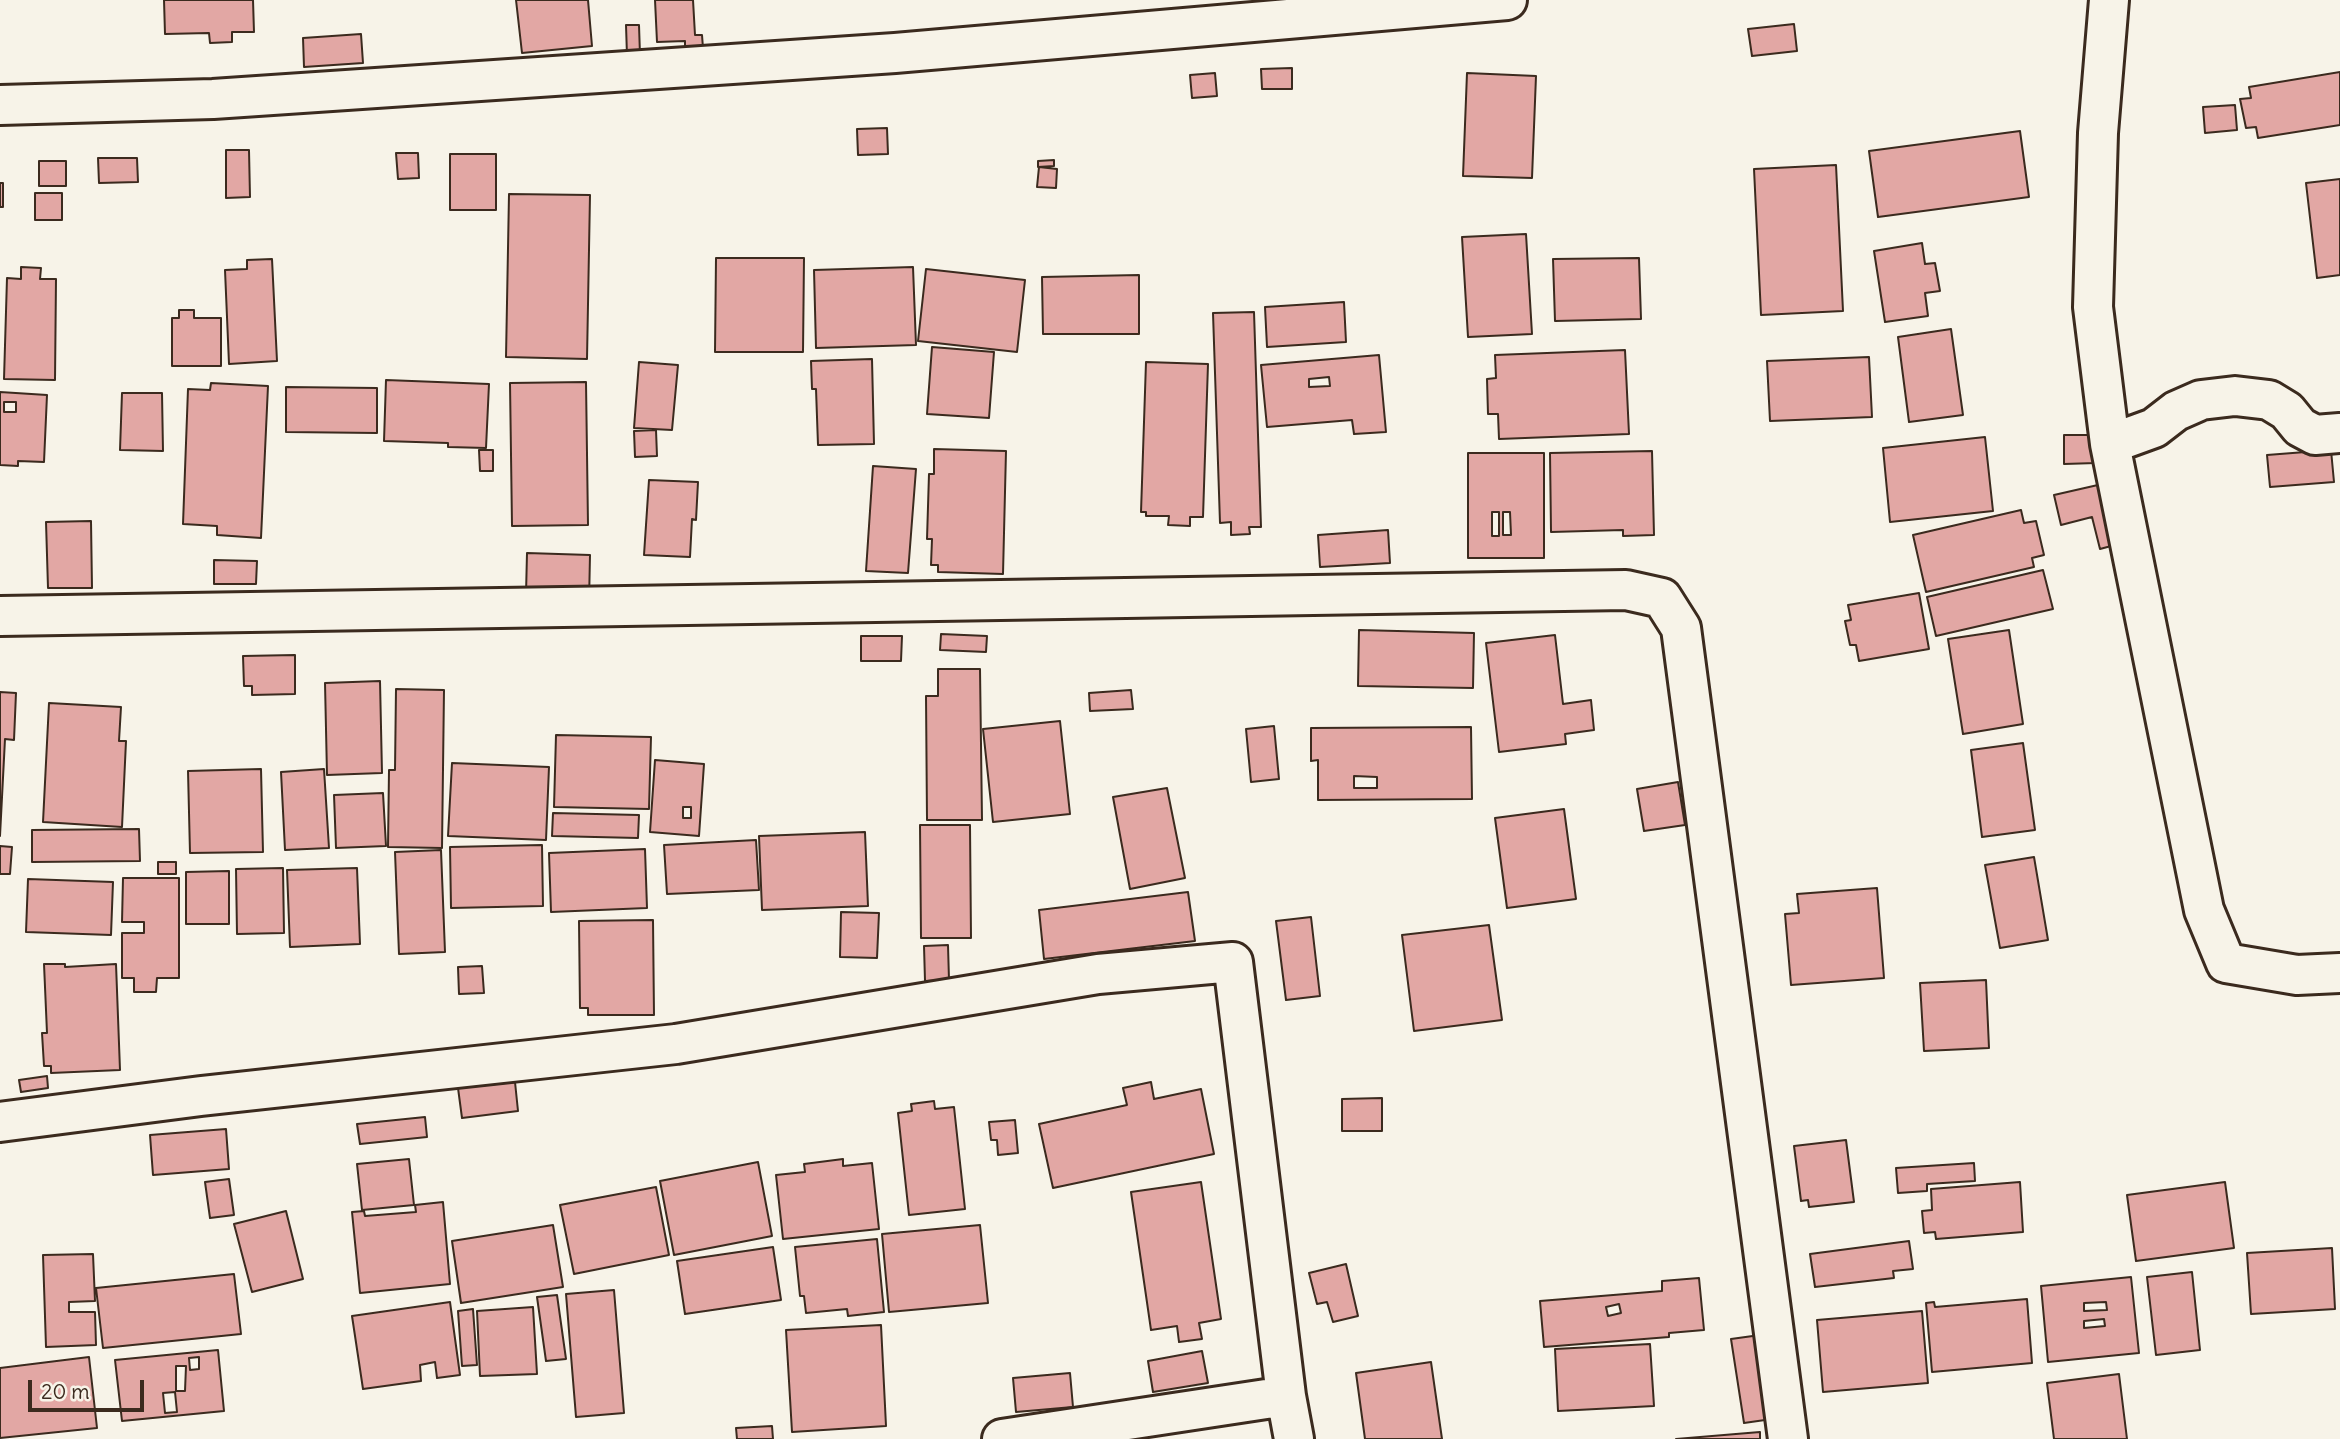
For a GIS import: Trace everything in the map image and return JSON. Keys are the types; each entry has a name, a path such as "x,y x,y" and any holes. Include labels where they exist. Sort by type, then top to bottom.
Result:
{"street":[{"path":"0,105 213,99 881,54 1507,0"},
{"path":"2109,0 2098,133 2092,307 2110,444 2204,910 2226,963 2297,975 2340,973"},
{"path":"2110,444 2154,428 2176,411 2201,400 2235,396 2269,400 2287,411 2300,427 2315,435 2340,433"},
{"path":"0,616 1626,590 1662,598 1681,628 1788,1439"},
{"path":"0,1122 201,1096 676,1044 1098,974 1233,962 1286,1396 1294,1439"},
{"path":"1002,1439 1286,1396"}],"building":[{"path":"164,0 253,0 254,32 232,32 232,42 210,43 209,33 165,34"},
{"path":"516,0 588,0 592,46 522,53"},
{"path":"655,0 693,0 695,35 702,35 703,48 685,49 685,41 657,42"},
{"path":"1794,24 1797,51 1752,56 1748,29"},
{"path":"626,25 639,25 640,55 627,56"},
{"path":"361,34 363,63 304,67 303,38"},
{"path":"1292,68 1292,89 1262,89 1261,69"},
{"path":"2340,72 2340,125 2258,138 2256,127 2246,128 2240,99 2251,98 2249,87"},
{"path":"1215,73 1217,96 1192,98 1190,75"},
{"path":"1467,73 1536,76 1532,178 1463,176"},
{"path":"2235,105 2237,130 2205,133 2203,107"},
{"path":"887,128 888,154 858,155 857,129"},
{"path":"2020,131 2029,197 1878,217 1869,151"},
{"path":"226,150 249,150 250,197 226,198"},
{"path":"396,153 418,153 419,178 398,179"},
{"path":"450,154 496,154 496,210 450,210"},
{"path":"98,158 137,158 138,182 99,183"},
{"path":"1054,160 1054,166 1038,167 1038,161"},
{"path":"39,161 66,161 66,186 39,186"},
{"path":"1836,165 1843,311 1761,315 1754,169"},
{"path":"1039,167 1057,169 1056,188 1037,187"},
{"path":"2340,179 2340,275 2317,278 2306,183"},
{"path":"0,183 3,183 3,207 0,207"},
{"path":"35,193 62,193 62,220 35,220"},
{"path":"509,194 590,195 587,359 506,357"},
{"path":"1526,234 1532,334 1468,337 1462,237"},
{"path":"1922,243 1925,264 1935,263 1940,291 1925,293 1928,316 1885,322 1874,251"},
{"path":"716,258 804,258 803,352 715,352"},
{"path":"1639,258 1641,319 1555,321 1553,259"},
{"path":"272,259 277,361 229,364 225,270 247,269 247,260"},
{"path":"21,267 41,268 40,279 56,279 55,380 4,379 7,278 21,279"},
{"path":"913,267 916,345 816,348 814,270"},
{"path":"926,269 1025,280 1017,352 918,341"},
{"path":"1139,275 1139,334 1043,334 1042,277"},
{"path":"1344,302 1346,342 1267,347 1265,307"},
{"path":"179,310 194,310 194,318 221,318 221,366 172,366 172,318 179,318"},
{"path":"1254,312 1261,527 1249,527 1250,534 1231,535 1231,522 1220,523 1213,313"},
{"path":"1951,329 1963,415 1909,422 1898,337"},
{"path":"932,347 994,352 989,418 927,414"},
{"path":"1625,350 1629,434 1499,439 1498,414 1488,414 1487,379 1496,378 1495,355"},
{"path":"1379,355 1386,432 1354,434 1352,420 1267,427 1261,365","holes":["1329,377 1330,386 1309,387 1309,379"]},
{"path":"1869,357 1872,417 1770,421 1767,361"},
{"path":"872,359 874,444 818,445 816,389 812,389 811,361"},
{"path":"639,362 678,365 672,430 634,428"},
{"path":"1146,362 1208,364 1203,517 1190,517 1190,526 1168,525 1169,516 1146,516 1146,512 1141,512"},
{"path":"386,380 489,384 486,448 448,447 448,443 384,441"},
{"path":"586,382 588,525 512,526 510,383"},
{"path":"211,383 268,386 261,538 217,535 217,526 183,524 188,389 210,390"},
{"path":"286,387 377,388 377,433 286,432"},
{"path":"0,392 47,395 44,462 18,461 18,466 0,465","holes":["4,402 16,402 16,412 4,412"]},
{"path":"122,393 162,393 163,451 120,450"},
{"path":"656,430 657,456 635,457 634,431"},
{"path":"2064,435 2096,435 2096,463 2064,464"},
{"path":"1985,437 1993,511 1890,522 1883,448"},
{"path":"934,449 1006,451 1003,574 938,572 938,565 931,565 932,539 927,539 929,474 934,474"},
{"path":"479,450 493,450 493,471 480,471"},
{"path":"2331,450 2334,482 2270,487 2267,455"},
{"path":"1652,451 1654,535 1623,536 1623,530 1551,532 1550,453"},
{"path":"1468,453 1544,453 1544,558 1468,558","holes":["1492,512 1499,512 1499,536 1492,536","1503,512 1510,512 1511,535 1503,535"]},
{"path":"873,466 916,469 908,573 866,571"},
{"path":"649,480 698,482 690,557 644,555"},
{"path":"2111,482 2126,542 2100,549 2092,517 2061,525 2054,495"},
{"path":"2021,510 2024,523 2036,521 2044,555 2032,558 2034,567 1926,592 1913,535"},
{"path":"91,521 92,588 48,588 46,522"},
{"path":"1388,530 1390,563 1320,567 1318,535"},
{"path":"527,553 590,555 589,603 526,594"},
{"path":"214,560 257,561 256,584 214,584"},
{"path":"2043,570 2053,609 1936,636 1927,597"},
{"path":"1919,593 1929,649 1859,661 1856,645 1850,645 1845,621 1851,620 1848,605"},
{"path":"1359,630 1474,633 1473,688 1358,686"},
{"path":"2009,630 2023,724 1963,734 1948,639"},
{"path":"941,634 987,636 986,652 940,650"},
{"path":"1555,635 1563,704 1591,700 1594,730 1565,734 1566,744 1499,752 1486,643"},
{"path":"861,636 902,636 901,661 861,661"},
{"path":"295,655 295,694 252,695 252,686 244,686 243,656"},
{"path":"938,669 980,669 982,820 927,820 926,696 938,696"},
{"path":"380,681 382,773 327,775 325,683"},
{"path":"396,689 444,690 442,848 388,847 389,770 395,770"},
{"path":"1131,690 1133,709 1090,711 1089,693"},
{"path":"0,692 16,693 14,740 5,739 0,836"},
{"path":"49,703 121,707 119,741 126,741 122,827 43,822"},
{"path":"1060,721 1070,814 993,822 983,729"},
{"path":"1274,726 1279,779 1251,782 1246,729"},
{"path":"1471,727 1472,799 1318,800 1318,760 1311,761 1311,728","holes":["1354,776 1377,777 1377,788 1354,788"]},
{"path":"556,735 651,737 649,809 554,807"},
{"path":"2023,743 2035,830 1982,837 1971,750"},
{"path":"655,760 704,764 699,836 650,832","holes":["683,807 691,807 691,818 683,818"]},
{"path":"452,763 549,767 546,840 448,836"},
{"path":"261,769 263,852 190,853 188,771"},
{"path":"324,769 329,848 285,850 281,772"},
{"path":"1678,782 1685,825 1644,831 1637,789"},
{"path":"1167,788 1185,878 1130,889 1113,797"},
{"path":"383,793 386,846 336,848 334,795"},
{"path":"1564,809 1576,899 1507,908 1495,818"},
{"path":"553,813 639,815 638,838 552,836"},
{"path":"920,825 970,825 971,938 921,938"},
{"path":"139,829 140,861 32,862 32,830"},
{"path":"865,832 868,906 762,910 759,836"},
{"path":"756,840 759,890 667,894 664,845"},
{"path":"542,845 543,906 451,908 450,847"},
{"path":"0,846 12,847 10,874 0,874"},
{"path":"645,849 647,908 551,912 549,853"},
{"path":"441,850 445,952 399,954 395,852"},
{"path":"2034,857 2048,940 2000,948 1985,865"},
{"path":"158,862 176,862 176,874 158,874"},
{"path":"283,868 284,933 237,934 236,869"},
{"path":"357,868 360,944 290,947 287,870"},
{"path":"229,871 229,924 186,924 186,872"},
{"path":"123,878 179,878 179,978 157,978 156,992 134,992 134,978 122,978 122,933 144,933 144,922 122,922"},
{"path":"28,879 113,882 111,935 26,932"},
{"path":"1877,888 1884,978 1791,985 1785,914 1799,913 1797,894"},
{"path":"1188,892 1195,941 1044,959 1039,910"},
{"path":"841,912 879,913 877,958 840,957"},
{"path":"1311,917 1320,996 1286,1000 1276,921"},
{"path":"653,920 654,1015 588,1015 588,1008 580,1008 579,921"},
{"path":"1489,925 1502,1020 1414,1031 1402,935"},
{"path":"948,945 949,980 925,981 924,946"},
{"path":"44,964 65,964 65,967 116,964 120,1070 51,1073 51,1066 44,1066 42,1033 47,1033"},
{"path":"482,966 484,993 459,994 458,967"},
{"path":"1986,980 1989,1048 1924,1051 1920,983"},
{"path":"47,1076 48,1088 21,1092 19,1080"},
{"path":"515,1082 518,1111 462,1118 458,1088"},
{"path":"1151,1082 1154,1099 1201,1089 1214,1154 1053,1188 1039,1124 1127,1105 1123,1088"},
{"path":"1382,1098 1382,1131 1342,1131 1342,1099"},
{"path":"934,1101 935,1109 954,1107 965,1209 909,1215 898,1113 912,1111 911,1104"},
{"path":"425,1117 427,1137 360,1144 357,1124"},
{"path":"1015,1120 1018,1153 998,1155 997,1140 991,1140 989,1122"},
{"path":"226,1129 229,1169 153,1175 150,1135"},
{"path":"1846,1140 1854,1202 1809,1207 1808,1200 1801,1201 1794,1146"},
{"path":"409,1159 414,1205 362,1210 357,1164"},
{"path":"843,1159 843,1166 872,1163 879,1229 783,1239 776,1175 805,1172 804,1164"},
{"path":"758,1162 772,1236 674,1255 660,1181"},
{"path":"1974,1163 1975,1181 1927,1184 1927,1191 1898,1193 1896,1168"},
{"path":"229,1179 234,1215 210,1218 205,1182"},
{"path":"1201,1182 1221,1319 1199,1323 1202,1339 1179,1342 1177,1326 1151,1330 1131,1192"},
{"path":"2020,1182 2023,1232 1936,1239 1935,1232 1924,1233 1922,1211 1932,1210 1931,1189"},
{"path":"2225,1182 2234,1248 2136,1261 2127,1195"},
{"path":"656,1187 669,1255 574,1274 560,1205"},
{"path":"443,1202 450,1284 360,1293 352,1212 364,1211 365,1216 416,1212 415,1205"},
{"path":"286,1211 303,1279 252,1292 234,1224"},
{"path":"553,1225 563,1287 461,1303 452,1241"},
{"path":"980,1225 988,1303 889,1312 882,1234"},
{"path":"877,1239 884,1312 848,1316 847,1309 806,1313 804,1296 800,1296 795,1247"},
{"path":"1909,1241 1913,1269 1893,1271 1894,1278 1815,1287 1810,1254"},
{"path":"773,1247 781,1300 685,1314 677,1261"},
{"path":"2332,1248 2335,1309 2251,1314 2247,1253"},
{"path":"93,1254 95,1301 69,1302 69,1312 95,1312 96,1345 46,1347 43,1255"},
{"path":"1346,1264 1358,1316 1333,1322 1327,1302 1317,1304 1309,1273"},
{"path":"2192,1272 2200,1350 2156,1355 2147,1277"},
{"path":"234,1274 241,1334 103,1348 96,1288"},
{"path":"2131,1277 2139,1353 2048,1362 2041,1286","holes":["2106,1302 2107,1310 2084,1311 2084,1303","2104,1319 2105,1326 2084,1328 2084,1321"]},
{"path":"1699,1278 1704,1330 1669,1333 1669,1337 1544,1347 1540,1301 1662,1291 1662,1281","holes":["1619,1304 1621,1313 1608,1316 1606,1307"]},
{"path":"614,1290 624,1413 576,1417 566,1294"},
{"path":"557,1295 566,1359 546,1361 537,1297"},
{"path":"2027,1299 2032,1363 1932,1372 1926,1303 1934,1302 1935,1307"},
{"path":"450,1302 460,1375 437,1378 435,1362 420,1365 421,1381 363,1389 352,1316"},
{"path":"533,1307 537,1374 480,1376 477,1311"},
{"path":"473,1309 477,1365 462,1366 458,1311"},
{"path":"1922,1311 1928,1383 1823,1392 1817,1320"},
{"path":"881,1325 886,1426 792,1432 786,1330"},
{"path":"1760,1335 1772,1419 1744,1423 1731,1339"},
{"path":"1650,1344 1654,1406 1558,1411 1555,1349"},
{"path":"218,1350 224,1411 122,1421 115,1360","holes":["199,1357 199,1369 190,1370 189,1358","176,1366 186,1366 185,1391 176,1391","175,1392 177,1412 165,1413 163,1393"]},
{"path":"1202,1351 1208,1383 1153,1392 1148,1361"},
{"path":"89,1357 97,1428 0,1438 0,1368"},
{"path":"1431,1362 1442,1439 1365,1439 1356,1373"},
{"path":"1070,1373 1073,1407 1016,1412 1013,1378"},
{"path":"2119,1374 2127,1439 2054,1439 2047,1383"},
{"path":"772,1426 773,1439 737,1439 736,1428"},
{"path":"1760,1432 1760,1439 1676,1439"}]}
